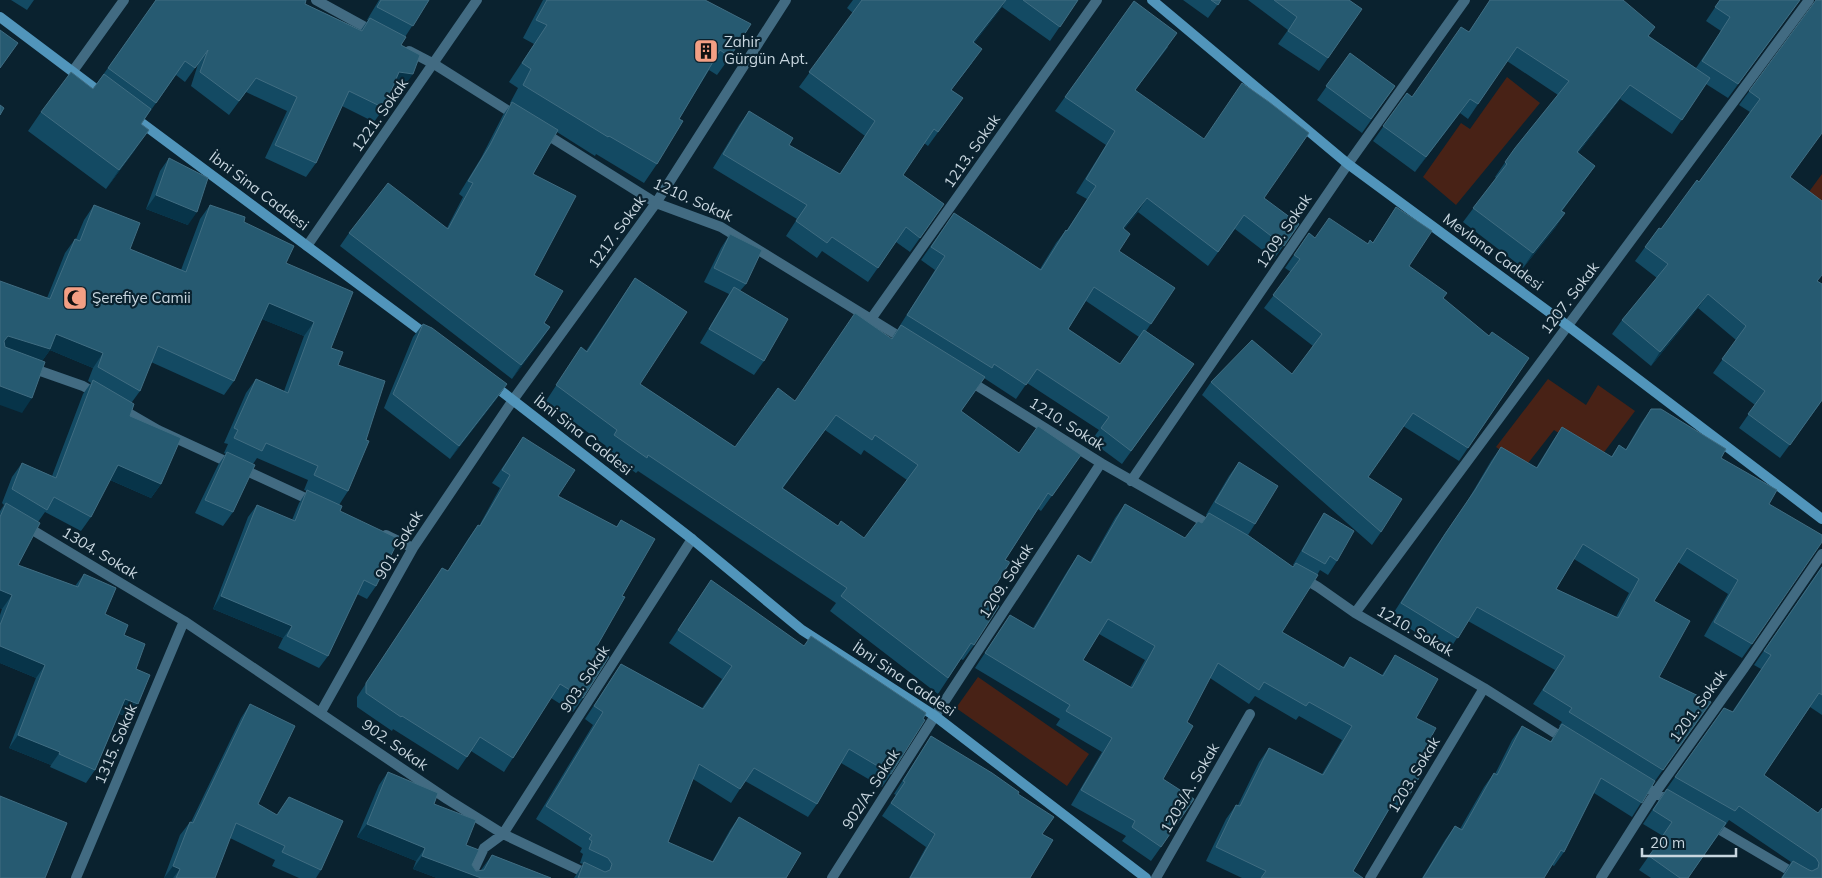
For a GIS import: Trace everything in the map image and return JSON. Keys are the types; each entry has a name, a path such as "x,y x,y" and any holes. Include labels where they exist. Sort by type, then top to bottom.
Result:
{"street":[{"path":"73,71 124,0"},
{"path":"316,0 383,37"},
{"name":"1221. Sokak","path":"307,246 477,0"},
{"name":"1217. Sokak","path":"513,400 656,203 786,0"},
{"name":"1213. Sokak","path":"872,319 1097,0"},
{"name":"Mevlana Caddesi","path":"1152,0 1348,164 1568,326 1822,519"},
{"name":"1209. Sokak","path":"1131,481 1348,164 1465,0"},
{"name":"1207. Sokak","path":"1355,613 1809,0"},
{"name":"İbni Sina Caddesi","path":"0,17 434,340"},
{"name":"1210. Sokak","path":"400,46 434,64 656,203 721,227 912,345"},
{"path":"18,363 83,386 158,430 325,507"},
{"name":"İbni Sina Caddesi","path":"482,376 692,539 802,630 935,716 1146,878"},
{"name":"1210. Sokak","path":"962,376 1101,463 1224,534"},
{"name":"901. Sokak","path":"321,712 413,548 513,400"},
{"name":"1209. Sokak","path":"935,716 1101,463"},
{"name":"1304. Sokak","path":"17,520 184,622"},
{"path":"378,532 413,548"},
{"name":"903. Sokak","path":"470,878 484,848 502,834 692,539"},
{"name":"1201. Sokak","path":"1601,878 1655,793 1822,554"},
{"name":"1210. Sokak","path":"1292,572 1318,587 1355,613 1484,688 1572,744"},
{"name":"902. Sokak","path":"184,622 502,834 596,878"},
{"name":"1315. Sokak","path":"76,878 184,622"},
{"name":"1203. Sokak","path":"1370,878 1484,688"},
{"name":"1203/A. Sokak","path":"1156,878 1250,714"},
{"name":"902/A. Sokak","path":"832,878 935,716"},
{"path":"1630,778 1681,808"},
{"path":"1698,818 1802,878"}],"shaded area":[{"path":"1507,77 1540,103 1456,205 1423,177 1461,123 1470,129"},
{"path":"1822,174 1822,214 1803,200"},
{"path":"1548,379 1586,405 1598,385 1635,411 1599,459 1554,430 1525,467 1496,447"},
{"path":"978,677 1089,754 1067,786 956,708"}],"building":[{"path":"156,0 306,0 305,4 362,31 370,18 406,37 401,45 420,55 413,74 399,72 384,108 349,91 316,163 275,145 297,97 256,78 239,101 200,72 208,50 195,68 185,61 156,103 108,68"},
{"path":"381,0 429,0 413,26 377,7"},
{"path":"547,0 705,0 751,24 730,57 720,50 679,119 683,121 657,164 608,137 523,85 531,69 522,63 547,25 536,20"},
{"path":"862,0 1006,0 973,42 982,49 951,90 963,98 938,132 934,129 903,175 944,204 920,238 906,227 878,268 832,237 827,243 796,221 807,205 723,154 749,111 793,138 789,145 840,174 875,121 809,72"},
{"path":"1023,0 1078,0 1060,27"},
{"path":"1211,0 1221,0 1218,5"},
{"path":"1274,0 1349,0 1362,9 1328,58 1288,31 1297,17"},
{"path":"1490,0 1623,0 1655,27 1648,36 1710,78 1682,120 1630,85 1577,152 1595,166 1561,211 1565,213 1533,253 1473,208 1507,164 1505,162 1515,148 1569,81 1517,47 1478,104 1470,99 1426,157 1383,126 1407,93 1412,97 1461,27 1469,32"},
{"path":"1720,0 1800,0 1738,84 1702,61 1730,17 1715,7"},
{"path":"1816,0 1822,0 1822,133 1790,177 1822,201 1822,275 1817,281 1822,284 1822,400 1790,445 1748,414 1765,391 1722,359 1746,326 1708,294 1660,352 1622,320 1668,264 1645,247 1659,228 1661,229 1697,180 1699,182 1760,99 1749,91"},
{"path":"1134,1 1177,33 1135,90 1204,139 1242,83 1309,133 1264,198 1299,224 1284,246 1244,215 1218,252 1147,198 1123,228 1130,234 1119,251 1175,288 1151,324 1094,287 1068,329 1120,364 1144,330 1194,364 1131,451 1101,428 1109,417 1037,369 1026,385 994,364 992,368 907,315 945,256 931,247 954,213 1041,270 1096,186 1086,179 1115,131 1065,97"},
{"path":"0,30 18,43 0,68"},
{"path":"1350,53 1395,86 1371,119 1326,86"},
{"path":"71,72 93,89 104,74 151,109 141,124 149,130 119,170 41,112"},
{"path":"512,102 558,130 533,174 576,196 534,275 563,291 544,323 550,327 521,365 349,233 388,183 448,229 473,183 468,181 490,145"},
{"path":"0,105 4,108 0,115"},
{"path":"169,158 208,178 197,212 156,195"},
{"path":"94,205 140,223 130,249 186,272 210,205 245,217 244,222 294,246 286,263 353,292 331,348 343,352 338,365 385,381 366,440 369,441 348,491 314,475 318,466 266,443 262,451 234,438 238,430 234,428 256,379 288,393 314,322 269,303 234,381 158,346 140,391 98,367 103,353 56,334 50,349 8,336 4,341 5,347 45,362 32,398 0,386 0,281 50,299 75,239 80,241"},
{"path":"1396,207 1432,231 1409,266 1447,293 1443,298 1489,336 1492,332 1529,358 1468,448 1413,413 1368,477 1402,499 1381,532 1211,382 1252,340 1292,374 1322,334 1273,295 1300,259 1294,255 1309,233 1315,238 1329,218 1368,244 1370,240 1373,243"},
{"path":"730,234 762,250 746,284 714,268"},
{"path":"635,278 687,312 640,384 735,447 778,388 795,401 855,313 892,339 901,325 985,377 961,411 1019,453 1038,426 1081,455 1052,496 1048,493 1005,560 1010,562 987,599 999,606 974,645 971,643 948,678 841,596 847,588 648,455 647,458 614,435 617,430 556,385 581,347 587,352","holes":["836,415 872,440 875,435 918,465 864,538 841,521 838,526 782,488"]},
{"path":"734,287 788,319 764,361 709,329"},
{"path":"423,324 432,328 507,384 459,446 393,394"},
{"path":"93,380 134,404 130,416 181,438 161,484 118,465 91,517 54,497 47,510 12,489 22,463 56,478"},
{"path":"1651,409 1661,409 1726,449 1721,458 1777,490 1769,504 1822,535 1822,542 1752,644 1714,622 1738,580 1687,548 1654,601 1690,621 1659,677 1711,702 1663,770 1569,712 1572,708 1543,690 1565,656 1477,607 1458,638 1401,603 1501,447 1537,468 1562,427 1612,457 1619,445 1626,450","holes":["1583,544 1639,579 1618,618 1556,589"]},
{"path":"523,437 575,470 558,496 617,527 621,520 655,539 622,596 625,597 597,646 604,650 602,652 609,657 583,698 560,684 513,758 480,737 467,757 401,717 366,693 366,683 442,568 448,571 478,525 480,526 510,475 502,470"},
{"path":"227,452 255,465 233,512 205,500"},
{"path":"1239,462 1278,486 1255,524 1215,502"},
{"path":"307,490 342,506 340,511 399,539 376,586 364,580 328,656 287,636 292,626 221,596 257,505 295,521"},
{"path":"6,503 40,523 18,565 78,587 84,574 116,588 105,614 128,625 124,635 145,644 136,669 150,675 138,704 125,699 95,770 59,754 60,752 18,735 45,665 0,646 0,625 12,595 0,590 0,517"},
{"path":"1125,504 1185,538 1198,521 1202,523 1209,513 1249,536 1293,567 1296,563 1318,575 1282,632 1344,668 1350,657 1383,676 1395,655 1438,679 1416,718 1436,728 1419,759 1427,763 1409,796 1400,790 1353,871 1363,878 1261,878 1266,871 1216,847 1236,805 1240,806 1269,748 1323,775 1352,726 1309,702 1306,706 1264,682 1259,690 1218,663 1187,722 1193,726 1163,779 1194,799 1161,847 1132,827 1135,821 1081,790 1112,738 1066,711 1070,705 985,653 1010,615 1034,629 1078,555 1091,563","holes":["1108,619 1155,646 1132,688 1083,660"]},
{"path":"1324,513 1354,531 1337,561 1330,556 1325,564 1302,551"},
{"path":"1822,567 1822,695 1819,693 1764,775 1818,813 1822,808 1822,878 1782,878 1793,861 1812,871 1818,868 1819,863 1816,858 1739,806 1735,811 1675,777 1724,708 1733,712 1771,655 1764,651"},
{"path":"711,580 804,646 811,636 926,713 923,719 925,720 891,774 849,749 817,804 754,768 740,789 699,764 668,842 713,862 739,817 801,853 786,878 578,878 584,862 605,872 610,870 612,864 608,858 589,849 592,841 589,839 592,835 546,806 603,712 594,706 621,664 703,709 732,666 678,630"},
{"path":"250,704 295,726 258,804 277,815 289,797 343,821 321,870 282,852 285,846 236,823 215,878 176,878 180,869 173,866 190,822 193,823"},
{"path":"1562,724 1655,781 1642,803 1601,778 1564,852 1561,850 1544,878 1423,878 1455,826 1462,830 1494,773 1497,775 1522,726 1551,742"},
{"path":"931,736 992,773 1019,792 1018,794 1054,817 1042,834 1053,840 1030,878 910,878 935,834 891,803"},
{"path":"388,772 438,793 434,804 476,820 466,845 479,850 472,865 476,871 484,870 492,855 551,878 481,878 422,856 425,848 367,824"},
{"path":"1667,789 1726,823 1688,878 1680,878 1649,856 1672,822 1653,810"},
{"path":"0,796 67,823 45,878 0,878"}],"place":[{"name":"Zahir Gürgün Apt.","path":"706,51"},
{"name":"Şerefiye Camii","path":"75,298"}]}
